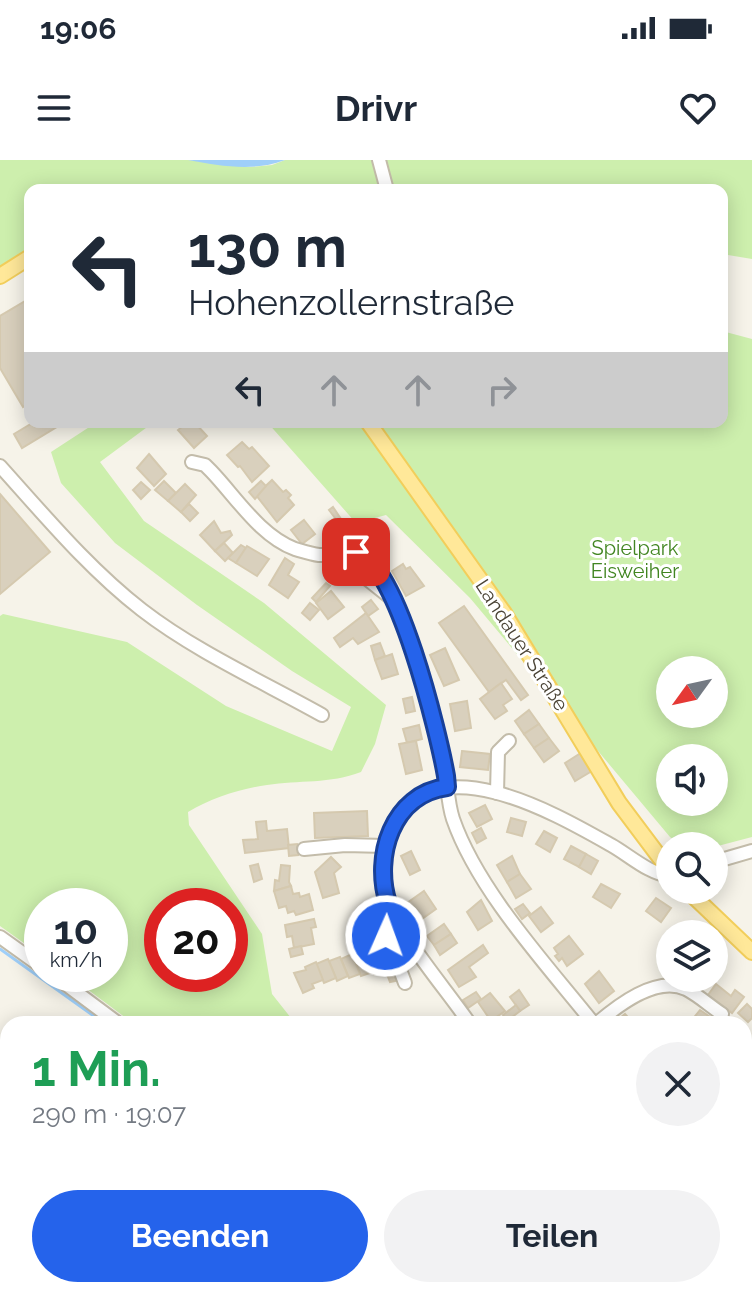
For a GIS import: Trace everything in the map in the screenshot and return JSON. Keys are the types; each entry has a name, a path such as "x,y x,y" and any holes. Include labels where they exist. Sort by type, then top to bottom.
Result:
{"main road":[{"path":"0,276 24,261"},
{"name":"Landauer Straße","path":"372,428 504,613 619,803 656,854"},
{"path":"702,904 752,952"}],"street":[{"path":"379,160 385,184"},
{"path":"192,462 205,465 262,526 284,544 302,551 328,554 346,551 364,553 383,578 427,693 453,819 476,866 513,921 589,1016"},
{"path":"0,466 77,551 142,610 177,634 322,715"},
{"path":"328,554 351,566 393,599"},
{"path":"497,793 498,752 509,741"},
{"path":"464,1016 388,903 382,881 385,846 393,824 406,807 429,790 447,787 497,793 536,807 656,871"},
{"path":"304,849 345,845 385,846"},
{"path":"728,858 752,851"},
{"path":"388,903 383,906 380,917 405,983"},
{"path":"0,937 24,954"},
{"path":"606,1016 635,995 673,986 687,989 722,1014"},
{"path":"76,992 108,1016"}],"green space":[{"path":"0,160 188,160 250,167 285,160 752,160 752,259 728,255 728,184 24,184 24,252 0,267"},
{"name":"Spielpark Eisweiher","path":"728,333 752,339 752,837 728,843 728,832 666,832 470,598 386,515 356,523 272,428 728,428"},
{"path":"88,428 146,428 100,462 144,521 264,603 386,705 375,744 361,772 338,778 246,789 216,798 188,812 189,825 231,888 144,888 144,992 248,992 248,913 262,934 272,994 289,1016 123,1016 91,992 128,992 128,888 24,888 24,943 0,926 0,616 3,614 127,642 226,706 332,751 351,707 292,671 197,605 115,543 61,483 51,452"}],"water":[{"path":"188,160 285,160 249,167"}],"building":[{"path":"24,302 23,407 0,368 0,316"},
{"path":"24,428 55,428 22,448 14,434"},
{"path":"200,428 207,436 194,448 178,430"},
{"path":"242,442 249,449 252,447 269,466 252,482 227,455"},
{"path":"149,454 166,474 154,486 137,468"},
{"path":"272,480 283,492 286,490 291,495 288,498 294,505 277,522 256,495"},
{"path":"164,481 176,493 168,501 155,490"},
{"path":"261,481 266,486 255,499 249,492"},
{"path":"141,482 150,490 141,499 133,490"},
{"path":"185,484 196,495 181,512 168,501"},
{"path":"0,494 50,552 0,594"},
{"path":"189,504 198,513 190,521 181,512"},
{"path":"333,507 343,522 336,527 332,520 335,518 329,510"},
{"path":"304,520 315,534 302,544 291,530"},
{"path":"214,521 221,533 230,531 232,535 215,551 200,535"},
{"path":"224,543 233,553 225,561 215,551"},
{"path":"241,545 246,548 236,563 228,558"},
{"path":"247,546 269,559 257,576 236,563"},
{"path":"285,558 294,564 288,575 299,582 288,598 269,585"},
{"path":"403,564 406,569 410,567 424,586 406,596 392,571"},
{"path":"326,583 330,586 316,602 312,598"},
{"path":"331,591 344,607 328,619 316,603"},
{"path":"371,600 378,609 368,616 362,607"},
{"path":"310,603 319,610 310,620 302,613"},
{"path":"464,606 528,695 521,700 506,680 489,692 439,623"},
{"path":"366,613 379,632 358,644 353,638 340,647 334,638"},
{"path":"380,643 385,656 375,660 371,646"},
{"path":"445,648 459,680 444,686 430,655"},
{"path":"392,654 398,674 382,679 375,660"},
{"path":"501,683 512,699 503,705 507,711 495,719 480,699"},
{"path":"412,697 415,711 406,713 403,699"},
{"path":"467,701 471,728 455,731 450,704"},
{"path":"529,710 539,724 524,734 515,721"},
{"path":"539,724 549,738 534,748 524,734"},
{"path":"419,725 422,739 407,743 403,729"},
{"path":"549,738 559,751 544,762 534,748"},
{"path":"416,741 422,770 406,774 399,744"},
{"path":"462,751 490,754 488,770 460,767"},
{"path":"581,753 592,771 575,781 565,763"},
{"path":"485,805 492,819 477,827 469,813"},
{"path":"367,811 368,836 315,838 314,813"},
{"path":"511,818 526,822 522,836 507,832"},
{"path":"266,821 267,831 287,829 289,848 245,853 243,840 258,839 256,822"},
{"path":"481,828 486,838 477,843 472,833"},
{"path":"544,831 557,838 550,852 536,844"},
{"path":"297,844 298,855 289,856 288,845"},
{"path":"571,846 586,854 579,867 564,859"},
{"path":"411,851 420,870 410,875 401,856"},
{"path":"586,854 598,861 591,874 579,867"},
{"path":"512,856 520,874 507,882 497,865"},
{"path":"331,857 341,867 334,873 339,893 323,898 315,872"},
{"path":"258,864 262,879 254,882 250,866"},
{"path":"281,865 290,866 291,886 274,891 275,880 279,881"},
{"path":"520,874 531,889 516,898 507,882"},
{"path":"601,884 620,894 611,908 593,897"},
{"path":"291,886 293,894 299,893 300,897 309,894 313,910 296,915 294,911 288,913 286,906 279,908 274,891"},
{"path":"424,891 436,909 419,921 407,903"},
{"path":"656,898 656,904 671,908 662,920 646,911"},
{"path":"481,900 492,921 478,930 467,912"},
{"path":"523,904 530,913 522,919 515,909"},
{"path":"541,907 553,923 541,932 529,916"},
{"path":"314,919 316,927 311,928 314,944 294,948 292,936 287,937 285,925"},
{"path":"444,924 451,934 434,945 427,936"},
{"path":"451,934 457,943 440,955 434,945"},
{"path":"569,936 583,954 567,966 562,958 559,961 555,956 558,954 554,948"},
{"path":"483,945 488,953 469,967 476,977 459,987 448,970"},
{"path":"301,946 303,954 291,957 289,949"},
{"path":"377,949 385,969 374,974 365,954"},
{"path":"364,952 373,972 361,976 353,956"},
{"path":"352,954 360,974 349,978 341,959"},
{"path":"340,957 348,976 337,981 329,961"},
{"path":"391,957 400,980 390,982 382,961"},
{"path":"328,959 336,978 324,983 316,964"},
{"path":"316,962 323,980 312,984 314,988 303,993 294,973 306,970 305,967"},
{"path":"599,971 614,991 599,1003 585,984"},
{"path":"519,990 529,1005 520,1011 510,997"},
{"path":"735,990 744,997 732,1013 708,995 710,992 726,992 731,996"},
{"path":"476,992 481,999 468,1008 463,1000"},
{"path":"490,993 505,1011 498,1016 488,1016 478,1002"},
{"path":"747,1004 752,1009 752,1016 738,1013"},
{"path":"516,1005 520,1011 514,1016 503,1015"},
{"path":"700,1010 709,1016 695,1016"}],"waterway":[{"path":"0,949 94,1016"}],"route":[{"path":"356,552 364,553 373,562 403,623 427,693 447,787 429,790 413,801 393,824 388,835 382,881 388,903 381,909 380,917 386,936"}]}
